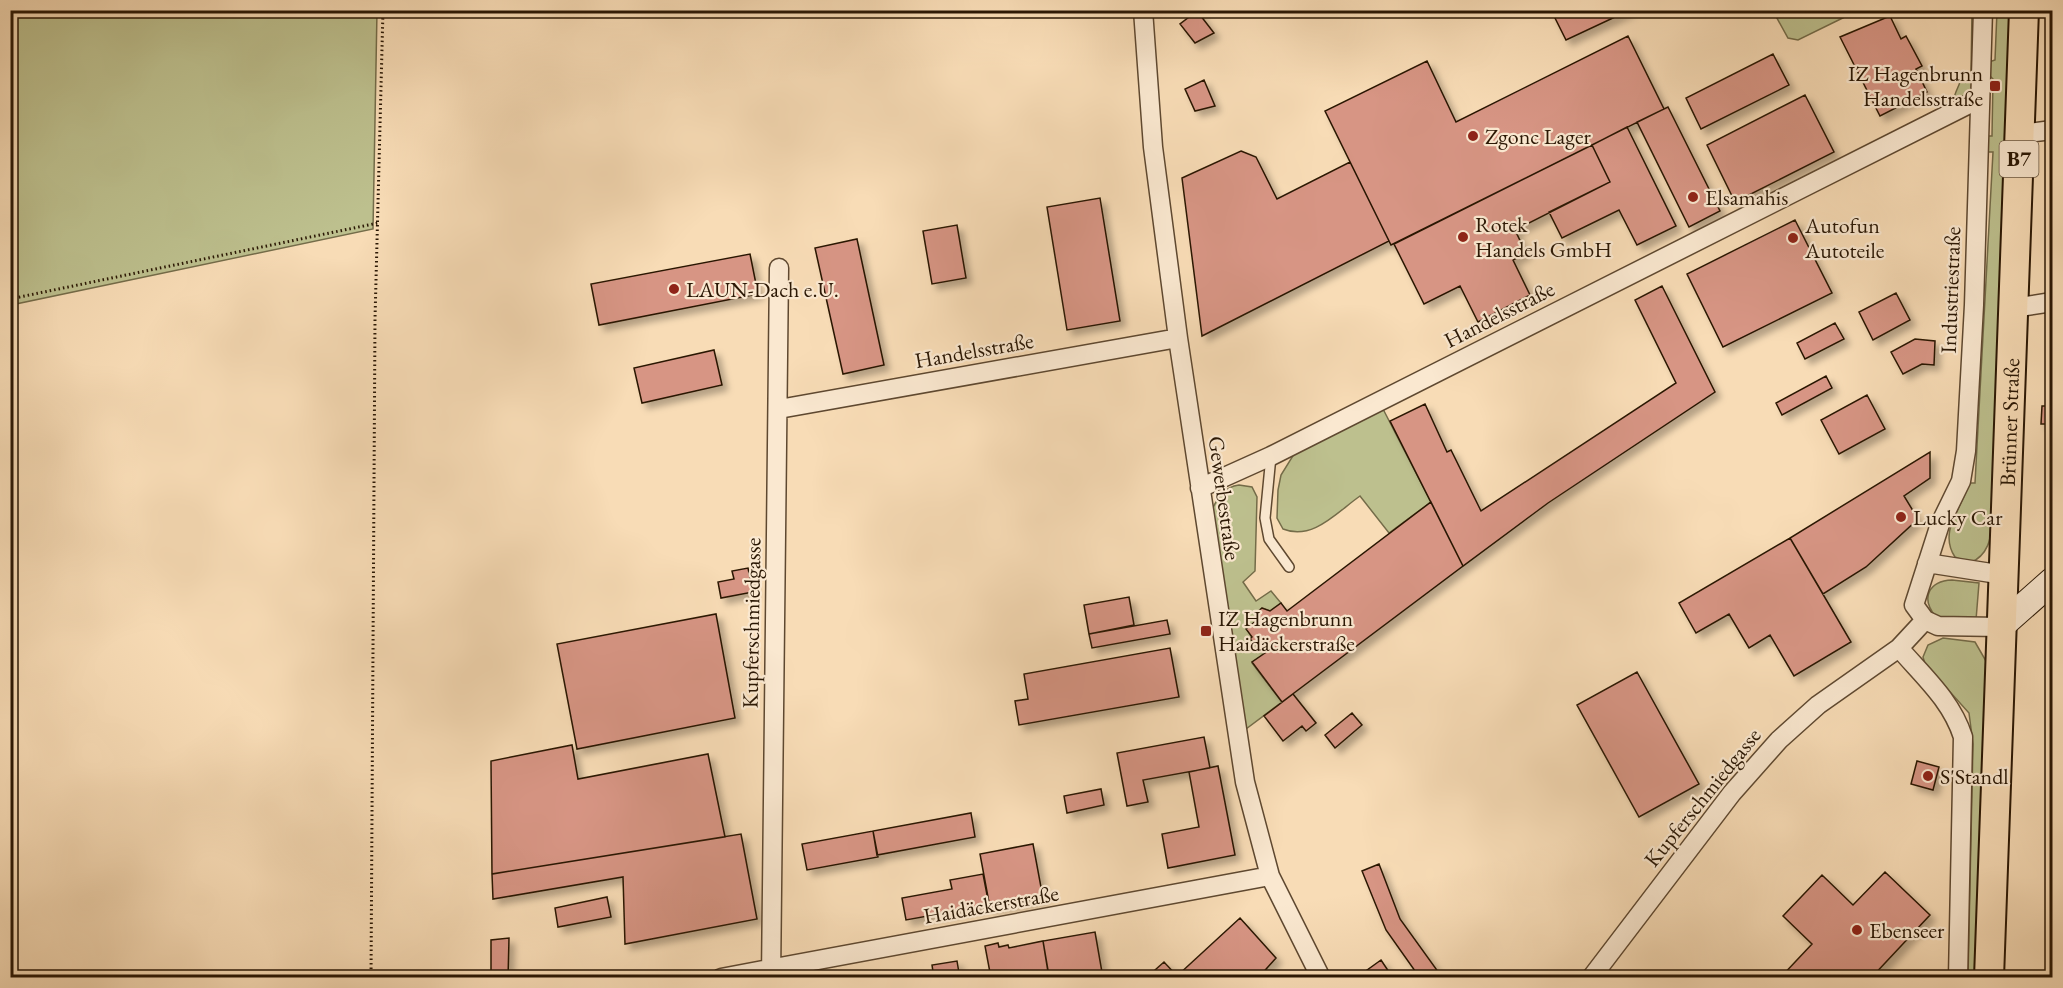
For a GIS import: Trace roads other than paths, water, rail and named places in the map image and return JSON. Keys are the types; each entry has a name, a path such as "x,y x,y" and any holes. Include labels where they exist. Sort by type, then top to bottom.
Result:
{"main road":[{"name":"Brünner Straße","path":"1989,978 2024,10"}],"street":[{"name":"Gewerbestraße","path":"1143,10 1153,147 1178,338 1245,782 1270,876 1319,977"},
{"name":"Industriestraße","path":"1927,563 1940,524 1961,481 1966,451 1974,305 1983,10"},
{"name":"Handelsstraße","path":"1200,489 1271,456 1979,99"},
{"path":"2020,134 2052,130"},
{"name":"Kupferschmiedgasse","path":"771,973 770,849 779,409 779,268"},
{"path":"2013,308 2052,302"},
{"name":"Handelsstraße","path":"779,409 1178,338"},
{"path":"1927,563 2048,584 2000,627 1938,626 1924,620 1914,605 1927,563"},
{"name":"Kupferschmiedgasse","path":"1591,978 1732,793 1779,740 1818,705 1899,648 1924,620"},
{"path":"1899,648 1947,701 1956,715 1963,737 1958,978"},
{"name":"Haidäckerstraße","path":"721,978 771,973 1270,876"}],"lane":[{"path":"1271,456 1265,518 1269,539 1289,567"}],"place":[{"name":"IZ Hagenbrunn Handelsstraße","path":"1995,86"},
{"name":"Zgonc Lager","path":"1473,136"},
{"name":"Elsamahis","path":"1693,197"},
{"name":"Rotek Handels GmbH","path":"1463,237"},
{"name":"Autofun Autoteile","path":"1793,238"},
{"name":"LAUN-Dach e.U.","path":"674,289"},
{"name":"Lucky Car","path":"1901,517"},
{"name":"IZ Hagenbrunn Haidäckerstraße","path":"1206,631"},
{"name":"S'Standl","path":"1928,776"},
{"name":"Ebenseer","path":"1857,930"}]}
